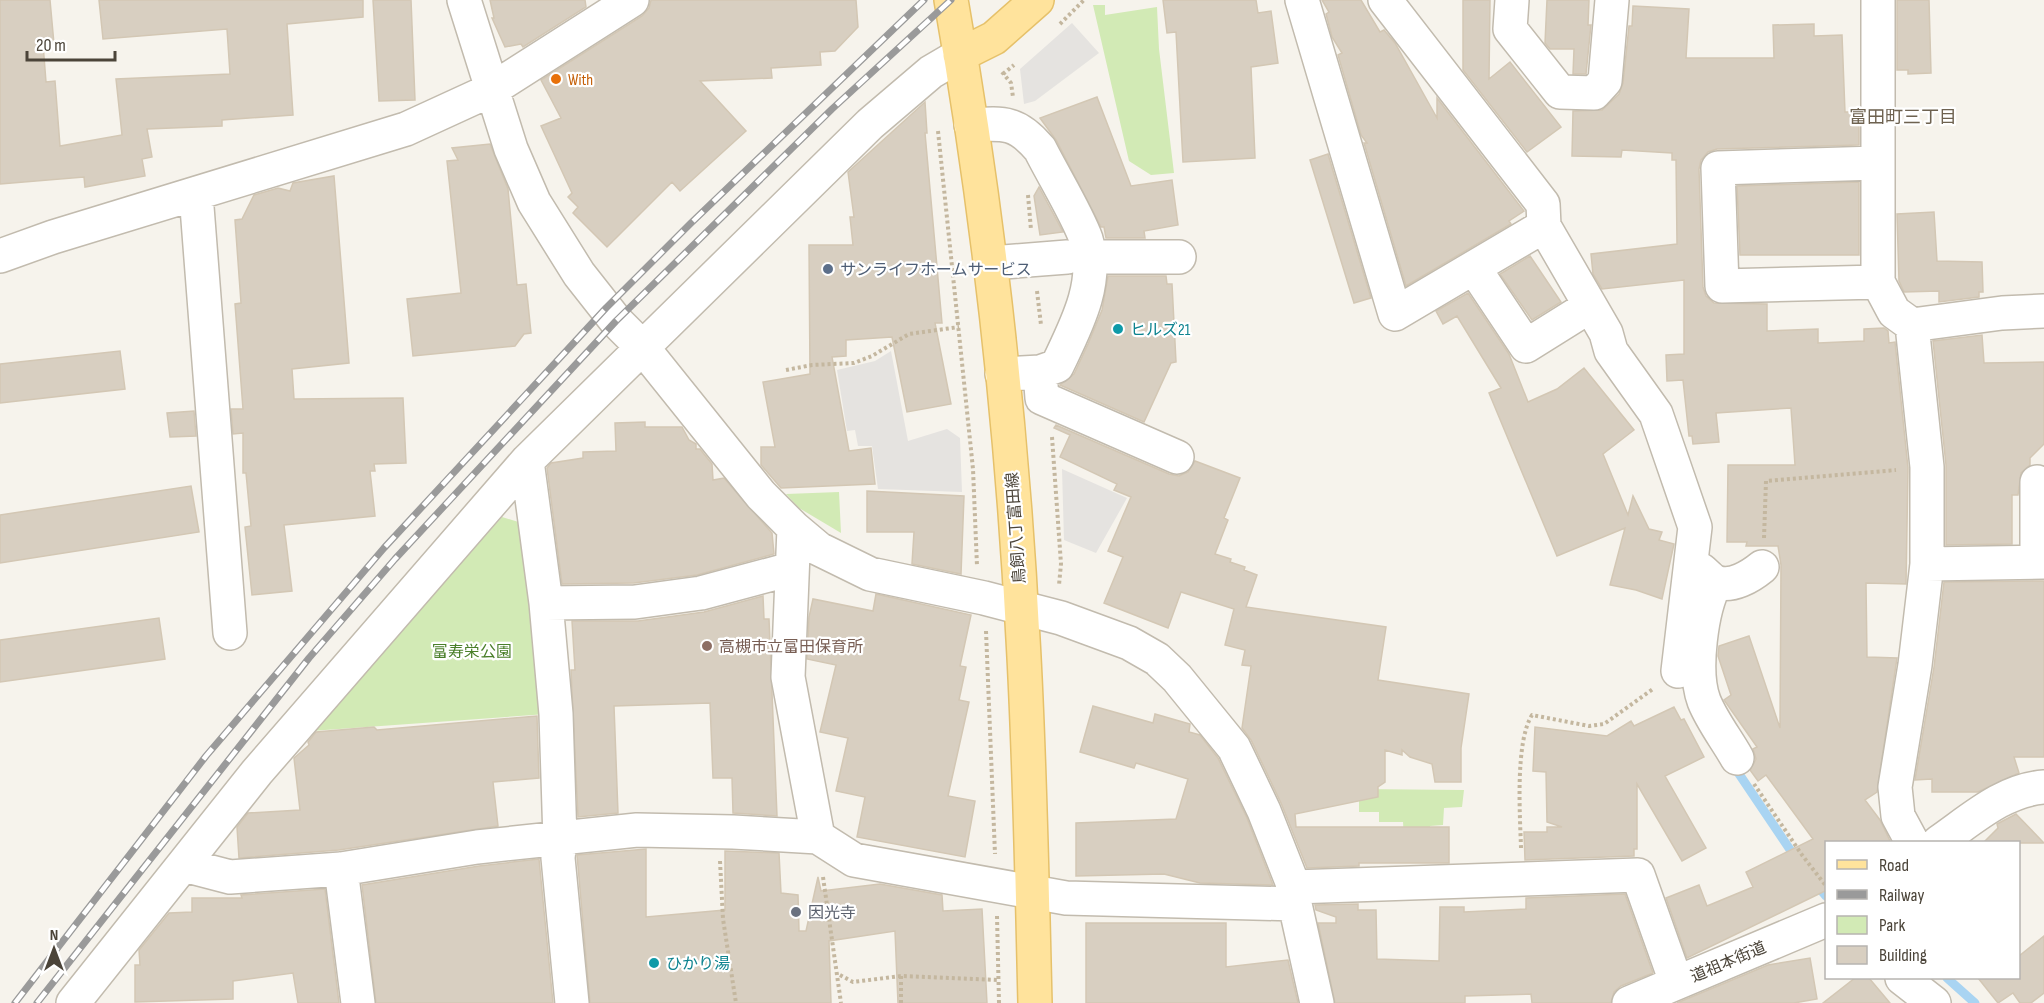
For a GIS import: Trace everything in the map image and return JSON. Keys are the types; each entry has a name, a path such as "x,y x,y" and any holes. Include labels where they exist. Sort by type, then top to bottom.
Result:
{"main road":[{"name":"鳥飼八丁富田線","path":"951,0 991,263 1022,608 1035,1003"},
{"path":"960,55 994,38 1037,0"}],"street":[{"path":"464,0 511,148 534,202 579,274 616,321 643,348 761,495 794,528 819,549 870,574 1061,618 1129,643 1157,659 1177,678 1234,748 1264,811 1294,895 1317,1003"},
{"path":"1302,0 1395,314 1544,226"},
{"path":"1385,0 1543,204 1544,226 1606,333 1611,351 1656,414 1695,527 1678,671"},
{"path":"1512,0 1510,29 1560,92 1594,93 1605,81 1612,0"},
{"path":"1878,0 1878,282 1894,312 1912,325 2002,313 2044,311"},
{"path":"0,256 406,129 491,90 624,2"},
{"path":"73,1003 257,772 527,461 870,124 931,72 960,55"},
{"path":"971,124 1007,124 1017,128 1033,141 1086,240 1077,257 1087,294 1081,315 1057,366 1040,372 1002,374"},
{"path":"1877,163 1718,168 1722,286 1878,282"},
{"path":"196,194 230,633"},
{"path":"991,263 1077,257 1179,257"},
{"path":"1474,268 1526,346 1590,306"},
{"path":"1911,841 1898,816 1896,780 1915,665 1927,564 1927,467 1912,325"},
{"path":"1040,372 1042,398 1177,457"},
{"path":"527,461 546,603 556,714 560,840 558,858 572,1003"},
{"path":"1927,564 2041,562 2037,482"},
{"path":"794,528 788,677 818,837"},
{"path":"1692,562 1716,582 1739,581 1762,567"},
{"path":"546,603 635,602 701,593 791,569"},
{"path":"1716,582 1708,596 1704,618 1699,669 1700,687 1704,702 1737,758"},
{"path":"1943,841 1994,803 2014,794 2044,787"},
{"path":"184,865 230,877 341,869 477,848 637,830 818,837 854,860 1065,898 1294,895 1521,879 1638,875 1676,982"},
{"path":"341,869 358,1003"},
{"name":"道祖本街道","path":"1641,1001 1676,982 1825,921"},
{"path":"1903,979 1934,1003"}],"path":[{"path":"999,69 1011,83 1015,106"},
{"path":"938,130 973,469 977,570"},
{"path":"786,370 812,365 854,363 872,356 909,334 959,327"},
{"path":"1762,567 1766,481 1927,467"},
{"path":"985,623 999,1003"},
{"path":"1521,879 1520,795 1525,726 1532,715 1589,726 1604,724 1678,671"},
{"path":"1737,758 1802,855 1825,884"},
{"path":"715,832 719,844 723,919 736,1003"},
{"path":"818,837 839,975 841,1003"},
{"path":"839,975 853,982 901,976 999,980"},
{"path":"901,976 901,1003"}],"green space":[{"path":"1093,5 1105,5 1105,15 1157,7 1159,49 1174,173 1151,175 1129,161"},
{"path":"839,492 841,533 799,508 786,494"},
{"name":"富寿栄公園","path":"502,517 525,524 547,714 311,731"},
{"path":"1359,789 1464,790 1462,807 1444,808 1443,825 1430,826 1430,843 1404,840 1403,822 1379,822 1379,812 1359,812"}],"shaded area":[{"path":"1072,23 1099,53 1035,101 1024,104 1020,69"},
{"path":"891,351 908,441 947,429 960,438 962,492 878,489 872,446 858,446 855,430 847,431 837,370 875,361"},
{"path":"1062,469 1127,498 1096,553 1064,540"}],"building":[{"path":"0,0 50,0 54,44 43,44 46,82 55,81 60,146 122,135 116,79 230,74 227,29 103,39 99,0 363,0 363,17 287,24 293,115 222,120 222,126 147,129 152,157 142,159 145,176 85,187 84,177 0,184"},
{"path":"373,0 411,0 415,100 379,101"},
{"path":"490,0 585,0 586,7 523,47 521,44 505,47 492,18 494,18"},
{"path":"651,0 856,0 858,27 835,51 820,52 821,65 771,68 772,78 700,81 746,131 680,191 672,182 607,247 573,213 578,207 568,197 572,193 541,126 561,118 541,80 642,16 649,8"},
{"path":"1163,0 1256,0 1258,13 1271,11 1278,63 1251,67 1255,158 1183,162 1176,32 1167,33"},
{"path":"1322,0 1361,0 1380,32 1384,30 1395,43 1437,118 1437,98 1524,211 1509,221 1511,224 1406,286 1364,143 1367,143 1361,135 1338,55 1342,53 1332,37 1326,14 1329,12"},
{"path":"1463,0 1490,0 1489,79 1510,62 1561,127 1527,152 1463,70"},
{"path":"1547,0 1589,0 1588,25 1591,25 1586,74 1573,74 1574,49 1550,49 1545,43"},
{"path":"1897,0 1929,0 1931,73 1908,74 1908,70 1897,70"},
{"path":"1633,6 1689,9 1686,58 1774,58 1773,25 1814,24 1814,36 1842,35 1845,112 1859,112 1859,145 1717,149 1708,152 1701,160 1699,169 1703,287 1706,296 1714,303 1767,304 1767,331 1818,329 1818,343 1864,341 1864,329 1884,328 1888,331 1889,343 1895,342 1908,468 1906,584 1866,583 1867,657 1897,658 1877,792 1865,800 1880,820 1890,841 1825,841 1825,891 1687,958 1666,898 1699,885 1707,906 1753,887 1746,872 1813,839 1766,775 1758,781 1750,770 1756,759 1753,749 1757,747 1724,700 1731,695 1718,656 1719,646 1749,636 1780,728 1781,565 1778,546 1746,546 1747,542 1727,542 1728,465 1795,465 1791,408 1716,413 1719,442 1693,444 1692,436 1689,436 1683,380 1667,381 1666,355 1684,354 1684,280 1602,289 1593,274 1591,254 1677,244 1676,160 1672,160 1672,153 1622,150 1621,157 1572,156 1573,111 1602,110 1619,94 1623,83 1629,26 1632,26"},
{"path":"1097,97 1131,186 1172,180 1178,225 1144,231 1145,238 1106,238 1104,227 1101,227 1056,140 1040,118"},
{"path":"925,102 927,133 925,133 942,323 935,323 951,404 907,412 892,337 846,340 846,356 832,357 849,451 871,448 875,484 781,488 761,465 761,447 775,447 763,382 810,374 809,245 853,245 850,217 854,217 848,172"},
{"path":"490,144 508,189 517,285 526,284 531,333 524,334 515,346 413,356 407,299 461,293 447,161 458,160 452,148"},
{"path":"1328,154 1371,298 1354,303 1310,160"},
{"path":"334,176 349,363 292,369 294,399 403,398 406,463 374,464 375,471 370,471 375,516 284,525 292,591 252,595 245,527 251,526 246,473 243,473 243,433 233,434 231,409 243,409 235,304 241,303 235,220 242,219 254,195 278,188 290,191 293,183"},
{"path":"1859,182 1859,255 1740,255 1737,186"},
{"path":"1039,187 1063,232 1040,235 1034,196"},
{"path":"1934,212 1937,261 1982,262 1983,292 1979,292 1979,297 1939,302 1939,291 1904,292 1899,281 1897,214"},
{"path":"1530,256 1561,302 1532,320 1500,274"},
{"path":"1108,276 1166,276 1167,284 1172,284 1176,362 1171,363 1144,422 1060,385 1074,374 1088,344 1102,310"},
{"path":"1468,293 1509,354 1528,402 1557,389 1584,368 1634,430 1603,454 1628,515 1633,496 1649,529 1662,532 1659,540 1674,544 1662,599 1636,590 1610,585 1625,528 1557,556 1489,393 1501,388 1457,316 1443,324 1436,311"},
{"path":"1982,335 1984,363 2044,362 2044,444 2030,458 2030,465 2021,473 2018,495 2012,495 2012,544 1946,545 1946,465 1933,341"},
{"path":"120,351 125,389 0,403 0,364"},
{"path":"194,411 196,436 170,437 167,413"},
{"path":"645,422 645,427 682,427 689,440 696,444 696,449 700,449 712,464 713,480 724,478 772,533 774,554 697,575 634,583 562,584 547,468 551,463 583,458 583,452 616,451 615,423"},
{"path":"1056,425 1169,474 1179,476 1188,472 1195,461 1240,478 1224,518 1228,520 1215,554 1231,559 1230,562 1245,567 1244,570 1257,575 1246,607 1386,627 1378,680 1469,694 1461,748 1461,782 1435,782 1432,764 1410,757 1402,750 1402,755 1385,750 1385,782 1378,787 1378,797 1295,814 1296,827 1449,827 1449,863 1359,863 1359,866 1307,868 1281,803 1251,740 1242,728 1251,666 1242,665 1245,650 1225,645 1234,609 1181,592 1168,628 1104,603 1123,557 1108,551 1131,497 1114,490 1117,484 1060,457 1070,435 1054,428"},
{"path":"191,486 199,532 0,563 0,515"},
{"path":"867,491 964,496 961,574 912,564 914,532 867,532"},
{"path":"2044,581 2044,757 2014,757 2019,773 1978,792 1932,792 1932,779 1915,780 1934,667 1944,582"},
{"path":"876,594 971,615 960,666 966,667 959,700 969,702 948,796 975,801 965,857 857,837 865,797 836,791 848,738 820,732 836,665 807,659 809,617 813,599 873,611"},
{"path":"763,596 764,619 769,619 777,816 733,813 732,778 713,778 710,703 614,706 618,813 578,817 571,670 575,670 572,621 638,621 704,612"},
{"path":"159,618 165,659 0,682 0,640"},
{"path":"1093,706 1153,723 1155,714 1190,724 1189,732 1200,735 1218,758 1247,818 1273,885 1200,883 1164,874 1076,876 1076,823 1176,819 1188,779 1136,763 1134,768 1080,752"},
{"path":"1674,707 1681,720 1684,719 1704,757 1665,776 1706,848 1682,861 1637,784 1637,849 1634,849 1634,856 1525,860 1524,832 1547,832 1547,827 1562,827 1547,822 1546,772 1533,771 1535,727 1607,736 1631,721 1634,726"},
{"path":"537,716 539,778 493,782 498,826 339,850 239,858 237,827 248,813 300,810 294,758 309,745 308,742 316,732 374,727 377,730"},
{"path":"2016,814 2044,843 1985,841 1998,828 1997,824"},
{"path":"646,849 646,917 725,910 725,851 779,853 781,893 798,895 799,931 806,931 818,877 821,891 880,884 942,895 943,911 982,909 987,1003 898,1003 895,931 829,941 831,1003 590,1003 577,855"},
{"path":"539,859 553,1003 376,1003 362,885"},
{"path":"325,889 339,1003 298,1003 293,973 233,981 233,999 135,1002 135,965 140,965 139,950 169,913 192,912 192,898 242,898 241,895"},
{"path":"1625,894 1653,973 1621,986 1614,992 1611,1003 1532,1003 1531,994 1465,996 1465,1003 1335,1003 1318,923 1336,923 1336,917 1316,910 1315,905 1358,904 1358,910 1376,910 1377,959 1439,961 1440,907 1464,907 1464,912 1526,909 1526,898"},
{"path":"1086,923 1226,923 1226,967 1288,960 1298,1003 1086,1003"},
{"path":"2044,936 2044,993 2031,1003 2020,1003 2013,993 1998,1003 1979,979 2020,979 2020,955"},
{"path":"1810,958 1817,999 1794,1003 1677,1003 1768,965"},
{"path":"1854,979 1870,979 1890,1003 1823,1003"}],"waterway":[{"path":"1733,765 1797,860"},
{"path":"1815,883 1825,895"},
{"path":"1948,979 1975,1003"}],"railway":[{"path":"15,1003 206,756 384,548 606,308 691,223 924,0"},
{"path":"37,1003 309,658 395,559 616,321 832,109 951,0"}],"place":[{"name":"With","path":"556,79"},
{"name":"サンライフホームサービス","path":"828,269"},
{"name":"ヒルズ21","path":"1118,329"},
{"name":"高槻市立富田保育所","path":"707,646"},
{"name":"因光寺","path":"796,912"},
{"name":"ひかり湯","path":"654,963"}],"district":[{"name":"富田町三丁目","path":"1903,117"}]}
